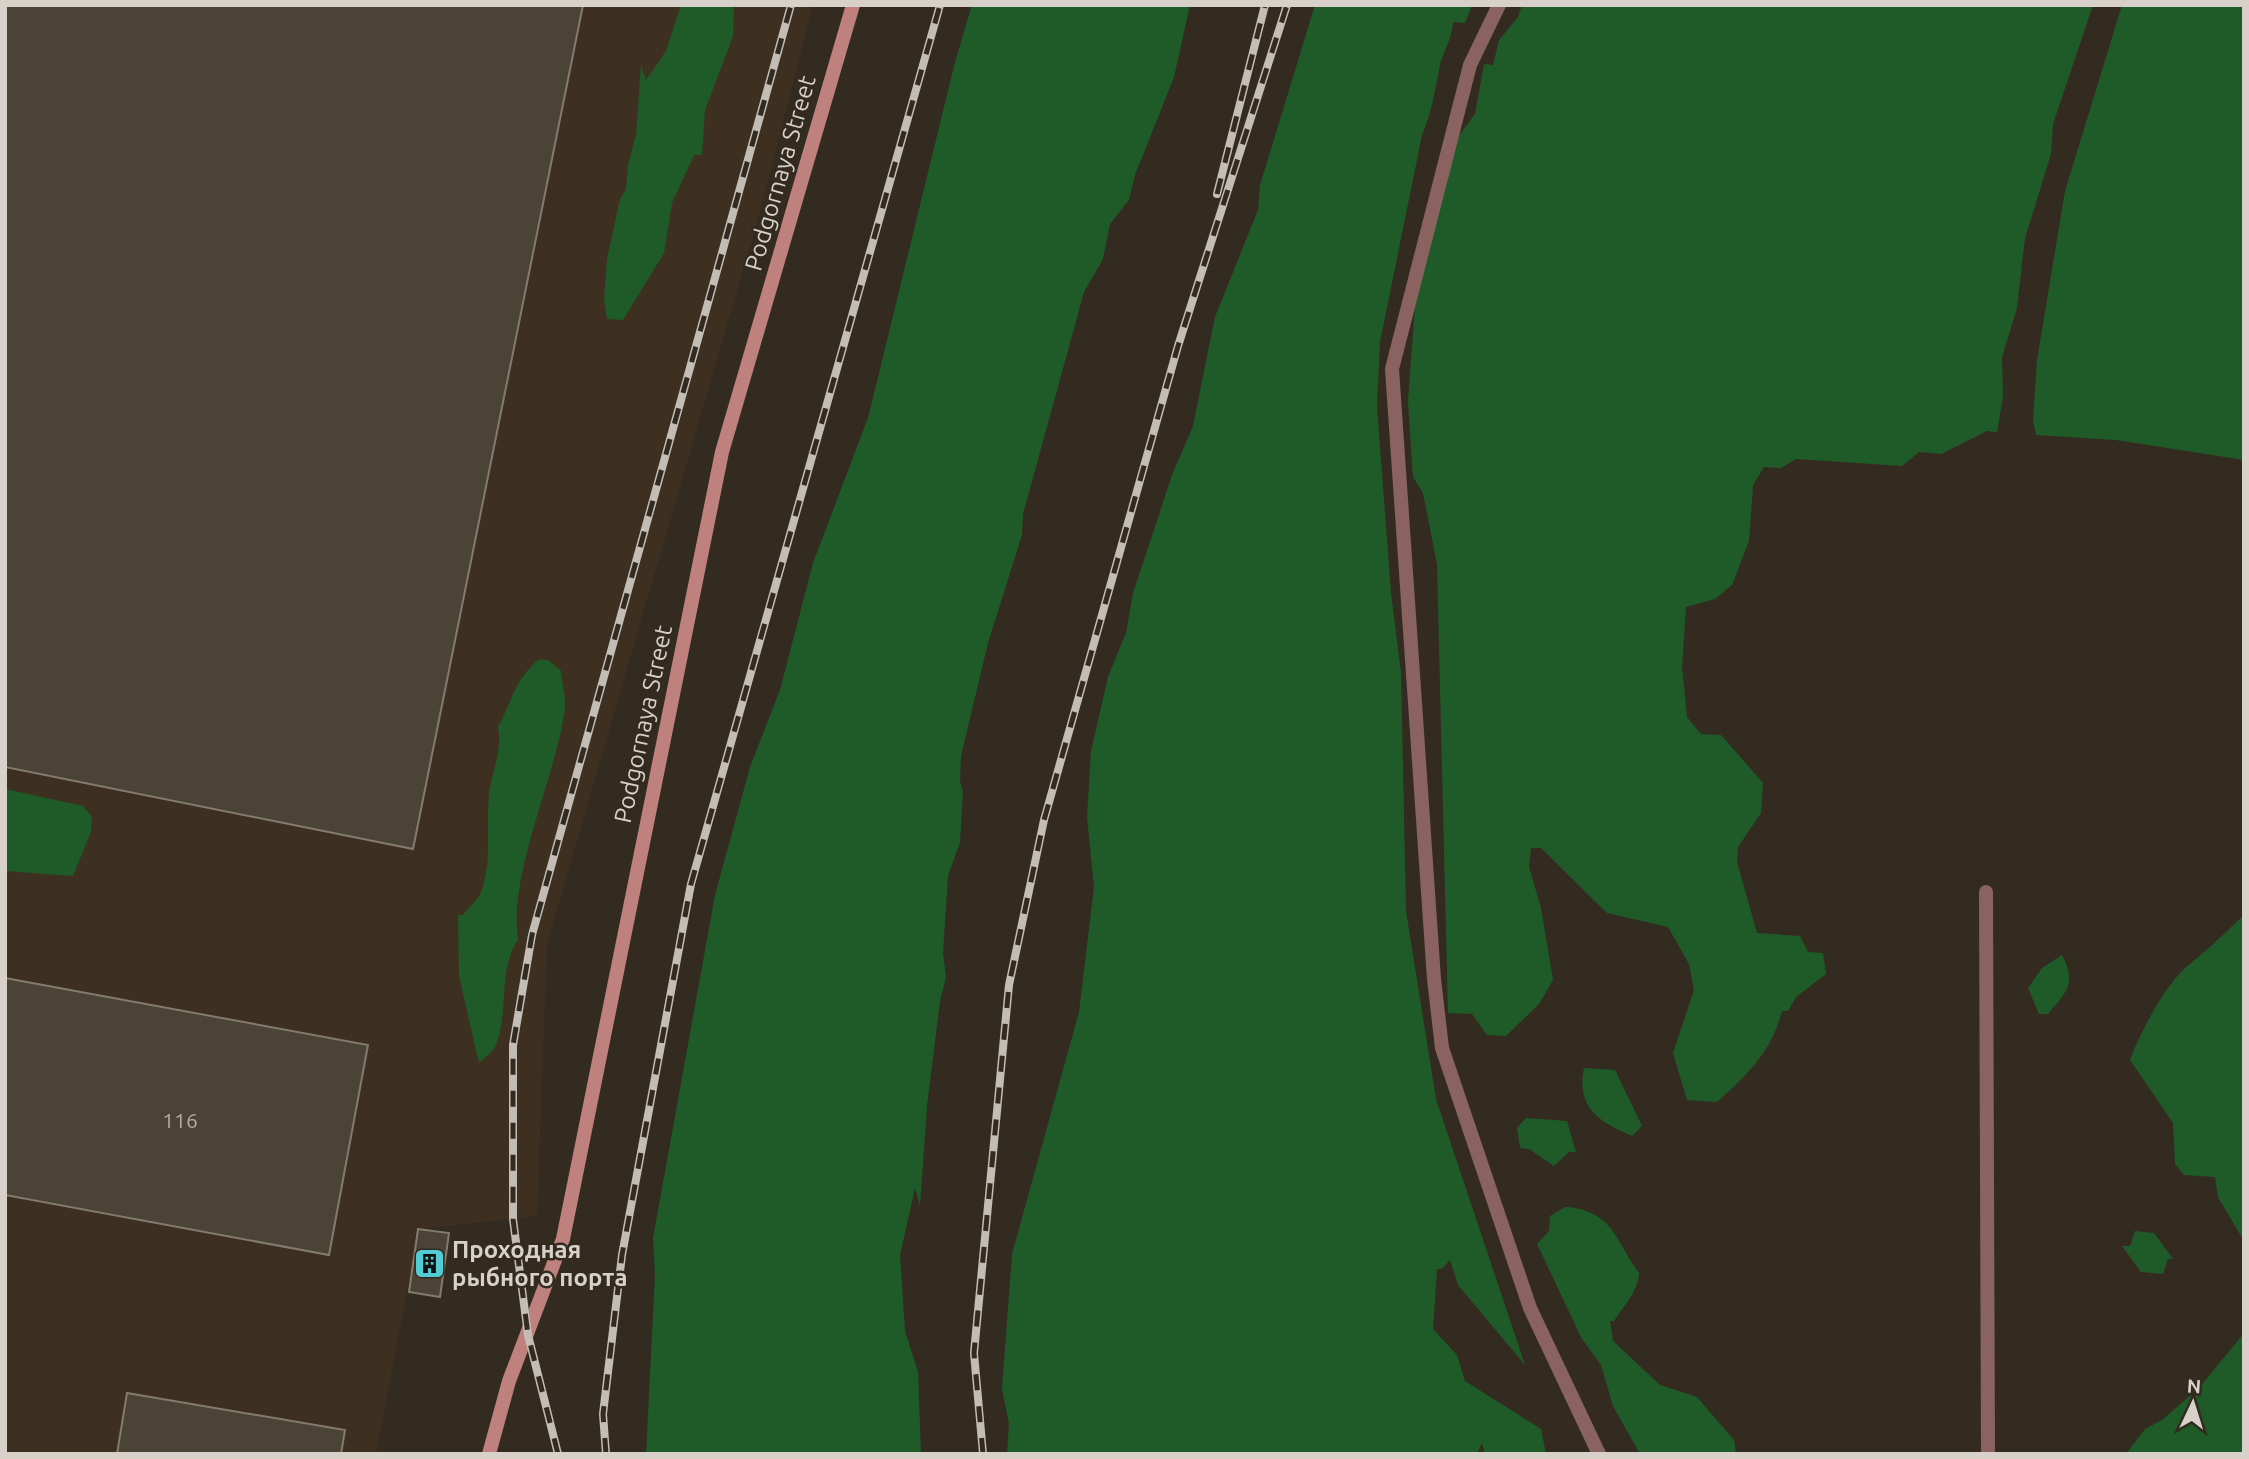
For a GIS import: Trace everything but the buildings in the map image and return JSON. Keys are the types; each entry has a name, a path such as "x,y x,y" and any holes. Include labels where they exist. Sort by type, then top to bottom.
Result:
{"main road":[{"name":"Podgornaya Street","path":"489,1454 509,1381 563,1240 722,452 853,5"}],"lane":[{"path":"1499,5 1470,65 1392,369 1434,979 1442,1048 1530,1308 1599,1454"},
{"path":"1986,892 1988,1454"}],"shaded area":[{"path":"5,5 813,5 758,219 547,944 537,1216 419,1229 376,1454 5,1454"}],"green space":[{"path":"681,5 734,5 733,36 705,110 702,155 694,155 672,203 664,253 623,320 607,319 604,299 607,259 620,199 626,190 628,165 636,135 641,65 646,80 666,51"},
{"path":"972,5 1190,5 1174,77 1135,175 1129,200 1110,224 1103,259 1084,292 1023,514 1022,535 988,643 961,756 960,781 963,792 960,842 948,876 943,952 946,977 940,1001 927,1106 920,1206 915,1188 900,1255 905,1331 918,1372 921,1454 646,1454 655,1274 653,1238 715,895 750,767 780,690 813,563 868,418 955,62"},
{"path":"1315,5 1472,5 1465,23 1453,22 1422,135 1380,342 1377,406 1391,593 1401,672 1406,911 1436,1099 1525,1365 1458,1285 1450,1260 1442,1269 1437,1269 1433,1329 1457,1355 1465,1381 1541,1429 1546,1454 1485,1454 1482,1443 1477,1454 1007,1454 1009,1424 1002,1389 1012,1254 1079,1012 1094,887 1087,817 1091,751 1108,677 1126,633 1133,593 1172,475 1193,426 1215,317 1258,210 1260,185"},
{"path":"1522,5 2093,5 2053,124 2051,154 2025,238 2017,308 2002,357 2003,397 1997,432 1987,431 1941,454 1919,452 1902,466 1796,459 1781,468 1764,467 1753,485 1749,541 1732,585 1715,599 1686,607 1682,667 1687,717 1701,734 1721,735 1763,783 1761,813 1738,847 1737,862 1757,933 1800,936 1808,952 1823,953 1826,974 1796,997 1788,1011 1782,1011 1765,1050 1748,1072 1717,1102 1687,1100 1673,1053 1694,990 1689,964 1668,927 1607,913 1541,848 1531,848 1529,867 1541,908 1553,980 1539,1004 1506,1036 1487,1035 1472,1014 1448,1013 1437,564 1423,493 1413,477 1408,401 1415,306 1457,138 1475,114 1484,64 1493,65 1499,40 1518,17"},
{"path":"2122,5 2244,5 2244,460 2116,440 2036,435 2033,420 2037,360 2065,191"},
{"path":"538,660 548,660 561,671 565,708 520,885 518,940 505,978 499,1034 494,1049 479,1063 459,976 458,915 463,915 477,899 485,877 489,796 498,753 498,727 518,684"},
{"path":"5,789 83,806 92,817 91,832 73,876 5,871"},
{"path":"2244,915 2244,1241 2218,1197 2215,1177 2184,1175 2175,1164 2173,1123 2130,1060 2148,1022 2172,982"},
{"path":"2062,955 2069,973 2068,987 2048,1014 2039,1014 2028,988 2042,968"},
{"path":"1584,1068 1615,1070 1642,1126 1632,1136 1609,1125 1593,1112 1583,1094"},
{"path":"1526,1118 1567,1121 1576,1152 1569,1152 1554,1166 1529,1149 1520,1148 1517,1128"},
{"path":"1565,1207 1581,1209 1603,1220 1611,1228 1639,1273 1630,1298 1614,1321 1610,1321 1613,1341 1660,1385 1697,1397 1734,1440 1736,1454 1640,1454 1613,1406 1601,1365 1582,1339 1537,1244 1549,1231 1550,1216"},
{"path":"2135,1231 2154,1233 2173,1259 2168,1259 2163,1274 2141,1272 2122,1246 2130,1246"},
{"path":"2244,1333 2244,1454 2126,1454 2145,1429 2162,1420 2200,1387"}],"railway":[{"path":"558,1454 528,1335 513,1219 513,1045 532,935 791,5"},
{"path":"606,1454 603,1414 622,1255 691,884 940,5"},
{"path":"1217,194 1265,5"},
{"path":"983,1454 974,1353 1009,985 1044,820 1178,346 1287,5"}],"place":[{"name":"Проходная рыбного порта","path":"429,1263"}]}
